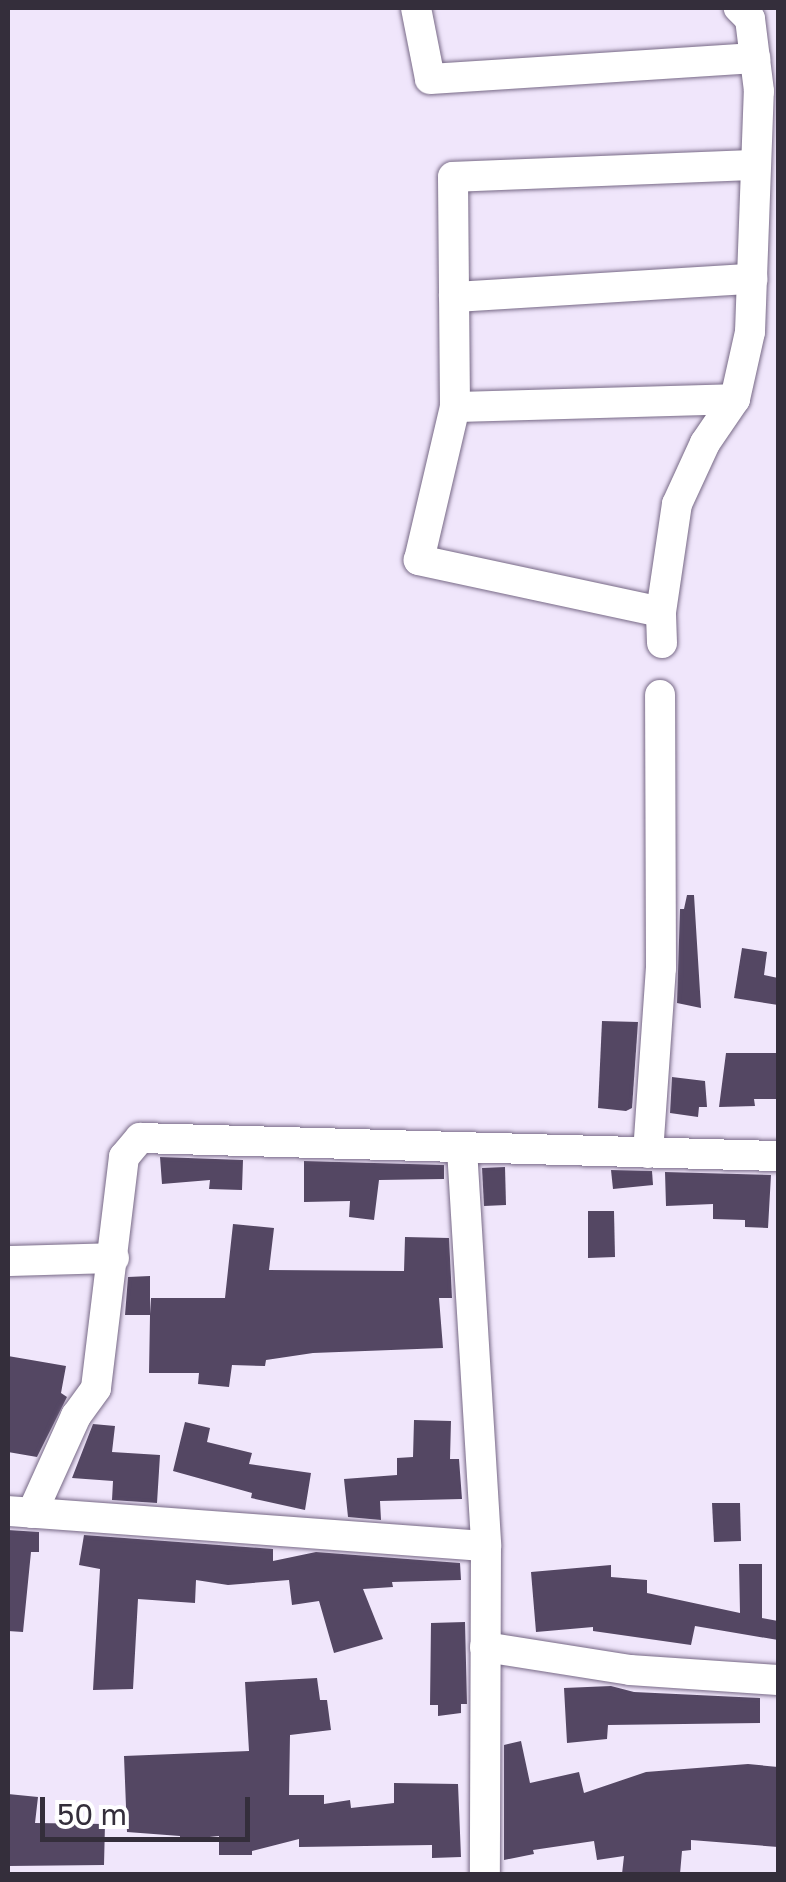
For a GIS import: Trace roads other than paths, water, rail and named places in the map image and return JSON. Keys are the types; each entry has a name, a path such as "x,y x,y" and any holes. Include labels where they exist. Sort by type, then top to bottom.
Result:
{"street":[{"path":"416,8 430,79 754,58"},
{"path":"662,643 661,612 677,504 706,442 735,399 750,332 756,165 769,88 754,58 750,19 739,8"},
{"path":"661,612 419,560 455,407 453,177 756,165"},
{"path":"454,297 752,279"},
{"path":"455,407 735,399"},
{"path":"648,1153 661,968 660,695"},
{"path":"486,1546 20,1512 96,1388 124,1158 140,1138 778,1156"},
{"path":"462,1149 486,1546 484,1874"},
{"path":"8,1261 114,1258"},
{"path":"485,1647 630,1670 778,1680"}]}
